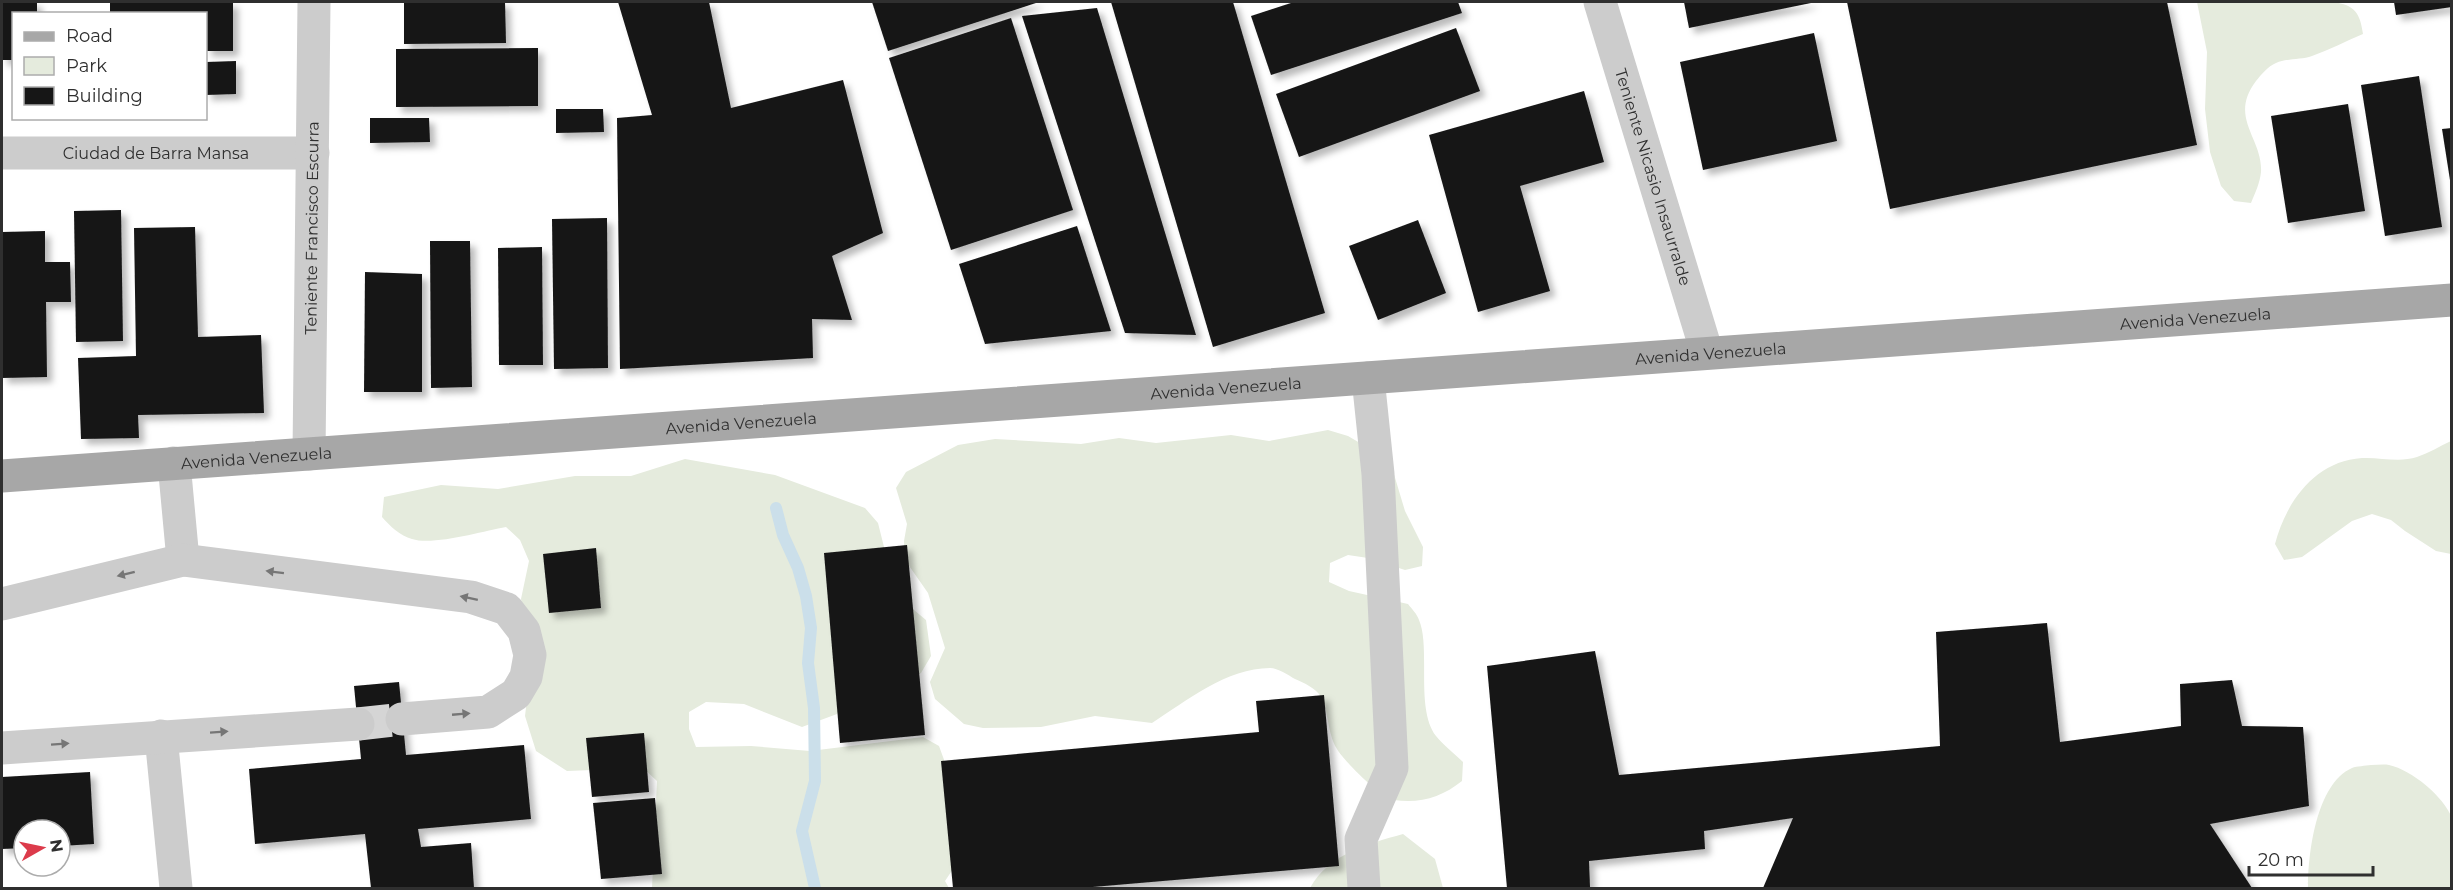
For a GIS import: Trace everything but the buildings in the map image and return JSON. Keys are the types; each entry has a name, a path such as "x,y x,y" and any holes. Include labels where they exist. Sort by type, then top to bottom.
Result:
{"main road":[{"name":"Avenida Venezuela","path":"2,476 2451,300"}],"street":[{"name":"Teniente Francisco Escurra","path":"309,454 314,2"},
{"name":"Teniente Nicasio Insaurralde","path":"1600,2 1707,353"},
{"name":"Ciudad de Barra Mansa","path":"2,153 313,153"},
{"path":"1364,888 1361,838 1392,768 1378,474 1368,378"},
{"path":"174,463 183,560"},
{"path":"2,604 183,560 471,597 507,609 524,631 530,655 526,677 516,694 488,712 402,719"},
{"path":"2,748 358,724"},
{"path":"161,736 176,888"}],"green space":[{"path":"2197,2 2333,2 2347,5 2355,11 2360,21 2363,34 2312,56 2276,63 2267,68 2248,94 2245,106 2246,117 2260,160 2261,172 2251,203 2234,201 2221,186 2210,152 2205,109 2207,52"},
{"path":"1328,430 1348,436 1365,446 1393,471 1405,511 1423,547 1422,566 1405,570 1368,558 1348,555 1330,563 1329,582 1349,591 1408,604 1417,616 1424,646 1426,710 1430,724 1436,736 1463,762 1462,781 1454,787 1422,800 1404,801 1388,798 1355,770 1337,749 1331,736 1324,703 1319,694 1306,684 1273,668 1254,669 1223,680 1193,696 1152,723 1095,716 1041,727 983,728 964,724 935,699 930,682 945,648 928,593 905,560 904,541 907,524 896,488 906,472 958,445 995,439 1081,444 1119,438 1156,443 1231,435 1269,441"},
{"path":"2451,441 2451,554 2436,551 2391,520 2372,514 2352,521 2302,557 2284,560 2275,544 2280,528 2295,499 2317,475 2345,461 2362,458 2410,459 2426,454"},
{"path":"685,459 775,475 865,508 878,523 896,595 926,620 931,656 921,673 903,682 867,689 837,714 802,727 744,704 706,702 689,712 689,729 696,747 751,746 810,751 923,737 939,746 970,831 965,851 945,881 949,888 652,888 657,781 643,768 567,771 536,751 525,716 532,657 521,599 529,561 520,540 506,527 458,537 421,541 403,536 382,517 384,497 441,485 498,489 575,476 631,476"},
{"path":"2389,765 2407,772 2435,793 2448,810 2452,818 2451,888 2308,888 2312,839 2322,804 2340,776 2352,768"},
{"path":"1403,834 1435,859 1443,888 1310,888 1327,867 1350,852"}],"waterway":[{"path":"776,508 783,535 798,568 806,596 811,628 808,663 814,708 815,781 802,831 815,888"}],"tunnel":[{"path":"358,724 402,719"}]}
